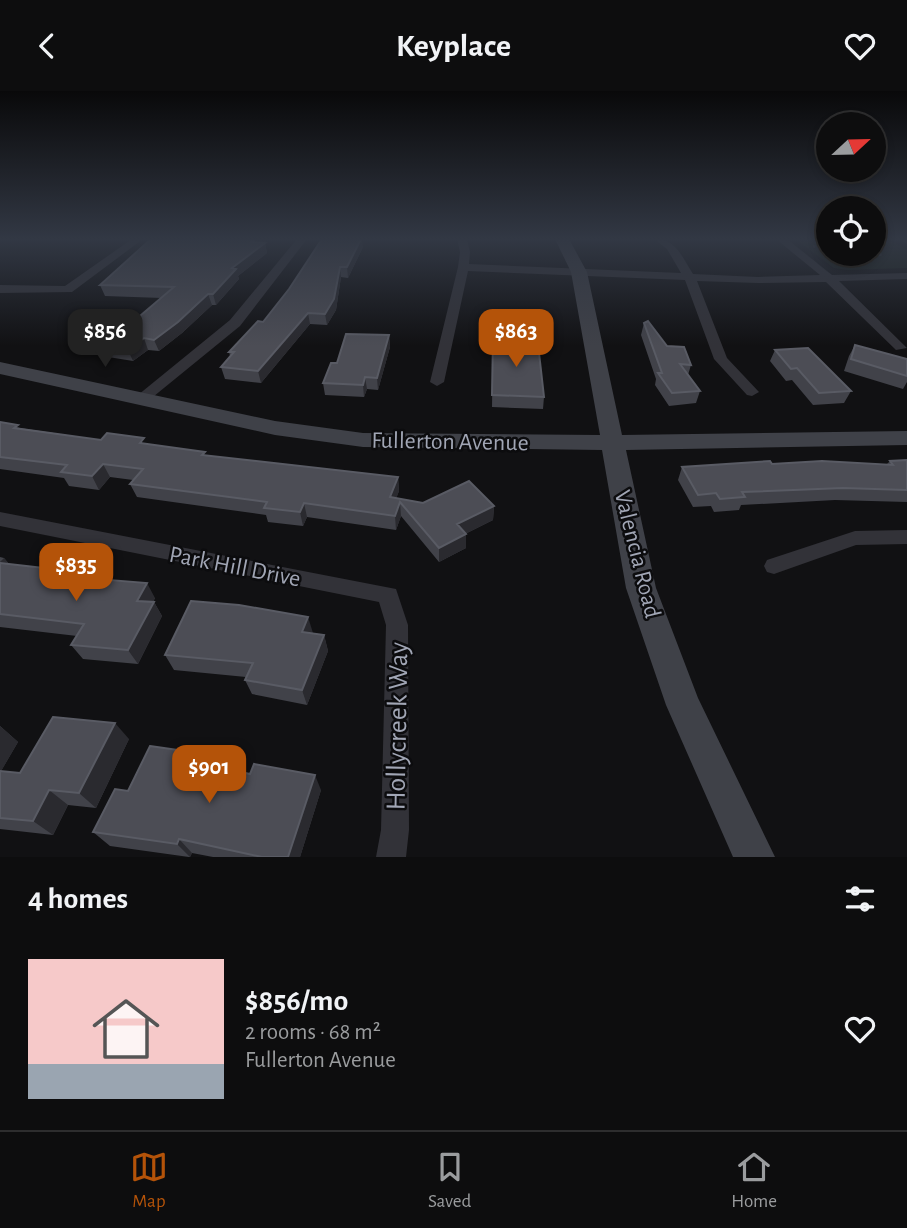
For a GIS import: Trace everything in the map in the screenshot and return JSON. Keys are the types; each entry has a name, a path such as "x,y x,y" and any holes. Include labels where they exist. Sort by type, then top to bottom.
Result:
{"main road":[{"name":"Valencia Road","path":"580,275 641,588 683,705 754,857"},
{"name":"Fullerton Avenue","path":"0,367 275,428 363,440 614,443 907,438"}],"street":[{"path":"0,289 68,289 88,275"},
{"path":"143,398 235,323 273,275"},
{"path":"437,382 461,275"},
{"path":"630,275 829,279 907,276"},
{"path":"688,275 722,359 752,393"},
{"path":"824,275 901,347"},
{"name":"Park Hill Drive","path":"0,519 388,596"},
{"path":"774,566 855,538 907,537"},
{"name":"Hollycreek Way","path":"388,596 397,625 395,830 391,857"}],"building":[{"path":"111,275 231,275 213,294 208,294 154,340 144,338 128,350 96,344 129,320 134,321 174,287 100,285"},
{"path":"298,275 339,275 334,299 325,314 308,313 258,371 221,367 234,352 229,352 258,321 263,322"},
{"path":"648,321 667,346 684,347 691,365 680,364 700,391 672,393 658,373 662,373 644,323"},
{"path":"346,334 389,335 377,378 365,377 363,385 323,383 331,363 337,363"},
{"path":"493,338 513,339 513,343 538,344 544,397 492,395"},
{"path":"855,345 907,359 907,376 851,359"},
{"path":"808,348 851,391 819,393 797,368 791,369 775,350"},
{"path":"0,422 18,425 14,428 101,440 107,433 144,438 140,443 205,452 202,455 398,477 390,497 423,503 469,481 494,506 457,524 466,534 439,548 400,502 395,516 304,503 300,512 264,508 267,502 130,484 143,469 103,464 92,476 61,472 67,465 0,457"},
{"path":"907,460 907,490 843,488 742,492 745,497 720,499 716,493 698,495 682,467 770,461 772,464 822,461 893,465 890,461"},
{"path":"0,563 88,573 84,578 147,583 137,601 154,602 128,650 71,645 84,624 0,614"},
{"path":"191,601 239,605 308,617 302,632 324,635 302,690 245,680 253,663 165,655"},
{"path":"53,717 115,723 79,793 49,790 33,821 0,818 0,771 20,773"},
{"path":"150,746 213,755 209,765 250,774 254,764 315,775 288,857 262,857 179,839 177,844 93,832 115,789 128,791"}]}
